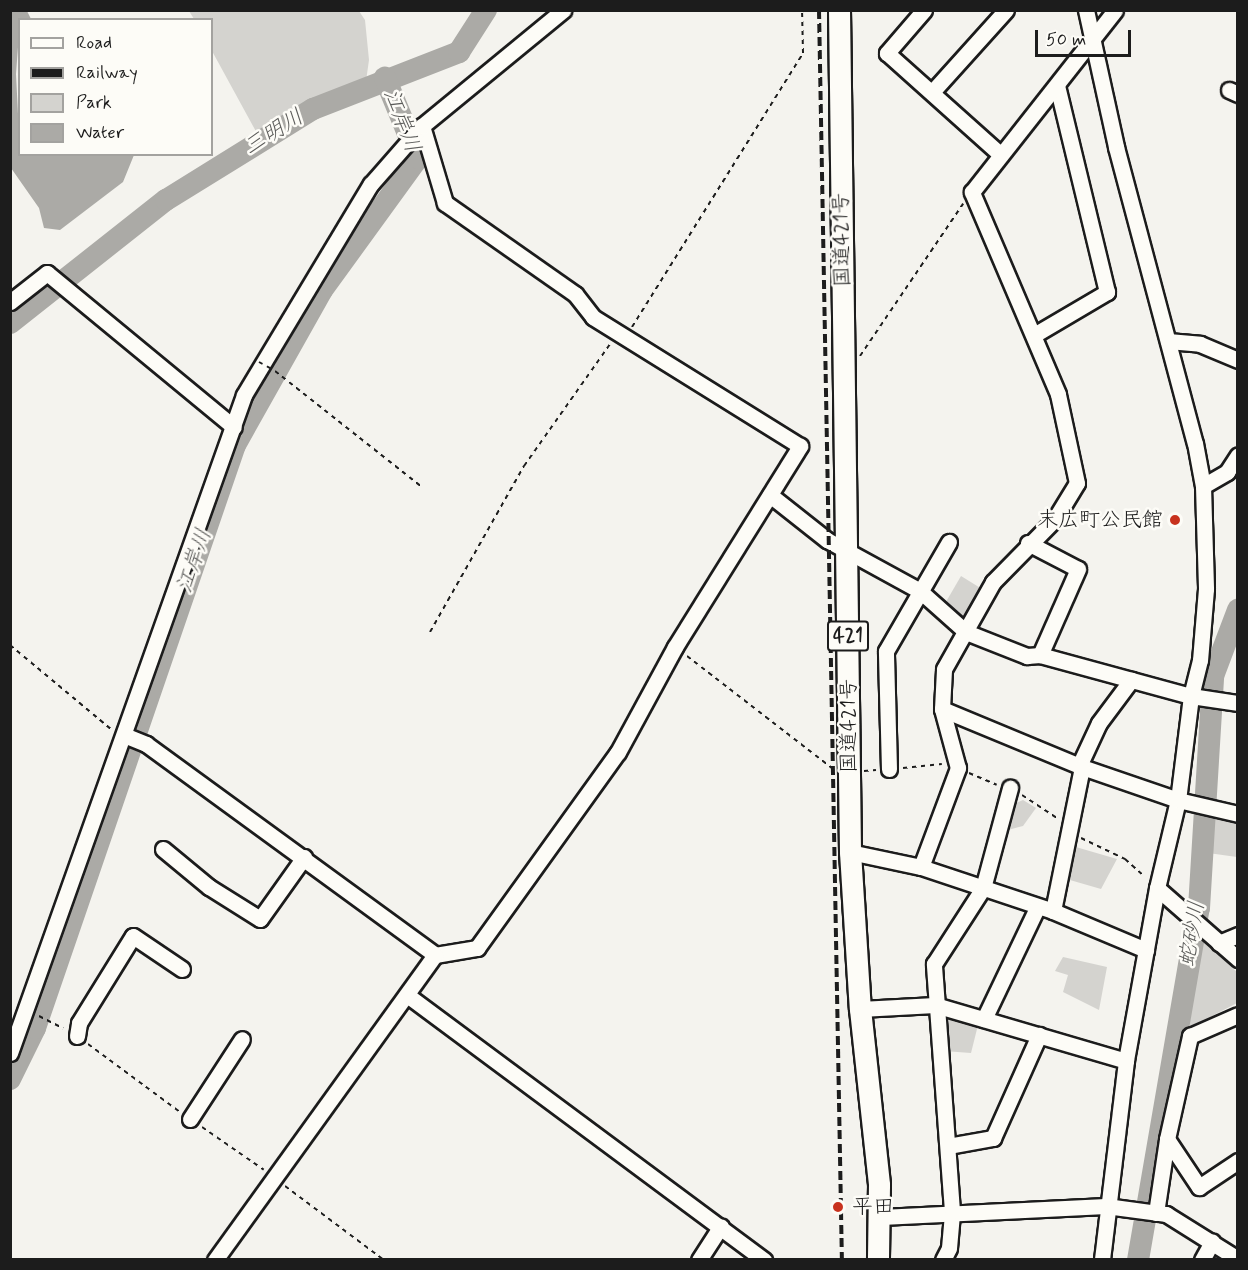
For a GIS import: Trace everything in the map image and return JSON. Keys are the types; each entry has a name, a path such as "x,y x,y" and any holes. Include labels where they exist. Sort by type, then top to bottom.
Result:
{"highway":[{"name":"国道421号","path":"839,10 848,552 850,852 860,1009 881,1217 878,1260"}],"street":[{"path":"10,1053 131,738 244,395 270,347 371,184 422,126 563,10"},
{"path":"924,10 887,53 933,91 1000,154"},
{"path":"933,91 1006,10"},
{"path":"1086,10 1116,147 1168,341 1203,486 1206,590 1200,660 1191,696 1178,800 1157,888 1125,1060 1106,1206 1102,1260"},
{"path":"921,867 958,768 942,709 944,669 993,582 1028,543 1055,519 1077,483 1066,420 1034,334 972,192 1000,154 1094,41 1115,10"},
{"path":"1034,334 1107,292 1057,86"},
{"path":"215,1260 435,955 477,948 618,752 675,647 800,446 593,317 575,294 445,203 422,126"},
{"path":"10,303 47,273 234,428"},
{"path":"1168,341 1200,344 1238,360"},
{"path":"1203,486 1227,472 1238,455"},
{"path":"770,495 848,552 920,591 966,632 1028,656 1040,655 1191,696 1232,702"},
{"path":"889,769 886,651 949,542"},
{"path":"1028,543 1078,568 1040,655"},
{"path":"1053,911 1081,766 1099,723 1131,680"},
{"path":"942,709 1081,766 1178,800 1238,813"},
{"path":"131,738 304,857 435,955"},
{"path":"943,1260 949,1248 952,1211 935,1005 934,964 982,888 1010,788"},
{"path":"163,849 209,887 260,919 304,857"},
{"path":"850,852 921,867 1037,908 1053,911 1146,950"},
{"path":"1157,888 1179,910 1238,959"},
{"path":"984,1019 1037,908"},
{"path":"1219,943 1238,935"},
{"path":"76,1036 79,1023 133,936 182,969"},
{"path":"406,995 764,1260"},
{"path":"860,1009 935,1005 1125,1060"},
{"path":"1152,1213 1190,1036 1238,1016"},
{"path":"948,1146 993,1138 1039,1035"},
{"path":"190,1119 242,1039"},
{"path":"1167,1139 1199,1187 1238,1161"},
{"path":"881,1217 952,1211 1106,1206 1166,1214 1238,1259"},
{"path":"699,1260 721,1226"},
{"path":"1202,1260 1212,1242"}],"path":[{"path":"430,632 524,466 622,335 803,53 802,10"},
{"path":"845,379 972,192"},
{"path":"259,362 275,371 422,487"},
{"path":"10,645 115,732 131,738"},
{"path":"675,647 830,768"},
{"path":"44,1017 76,1036 273,1177 384,1260"}],"green space":[{"path":"189,11 359,11 365,20 369,60 366,81 310,106 259,137 213,53 213,18 193,18"},
{"path":"961,576 982,589 967,619 958,620 943,607"},
{"path":"1023,800 1036,808 1023,826 1008,830 1014,804"},
{"path":"1213,816 1237,820 1237,857 1208,853"},
{"path":"1069,845 1117,859 1101,889 1063,878"},
{"path":"1201,940 1237,972 1237,1003 1189,1028"},
{"path":"1063,957 1107,967 1099,1010 1063,992 1068,975 1055,971"},
{"path":"948,1016 978,1025 971,1053 944,1051 941,1022"}],"water":[{"path":"10,11 27,11 30,18 18,18 16,74 18,156 134,156 123,182 60,230 44,228 39,208 11,168"}],"waterway":[{"name":"三明川","path":"10,323 166,200 313,109 459,52 486,10"},
{"name":"江岸川","path":"10,1079 35,1028 235,445 322,290 418,158 385,78"},
{"name":"蛇砂川","path":"1138,1260 1199,908 1213,676 1238,610"}],"railway":[{"path":"819,10 842,1260"}],"place":[{"name":"末広町公民館","path":"1175,520"},
{"name":"平田","path":"838,1207"}]}
